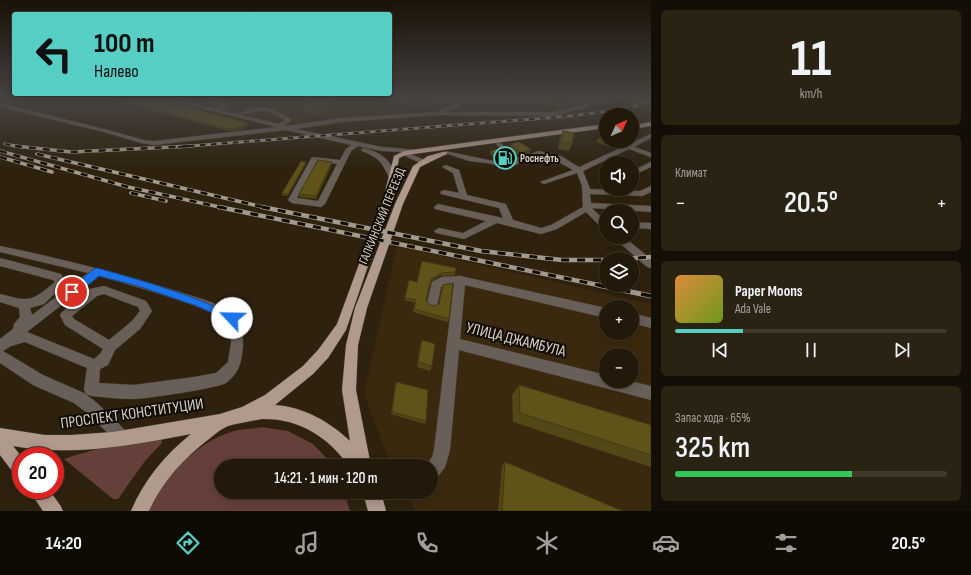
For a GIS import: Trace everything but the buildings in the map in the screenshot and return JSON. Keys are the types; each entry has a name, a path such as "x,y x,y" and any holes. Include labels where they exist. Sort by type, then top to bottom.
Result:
{"main road":[{"path":"639,123 650,122"},
{"path":"639,125 650,122"},
{"path":"422,156 599,127"},
{"name":"ГАЛКИНСКИЙ ПЕРЕЕЗД","path":"362,459 355,428 350,390 352,345 361,308 399,204 422,156 599,131"},
{"name":"ГАЛКИНСКИЙ ПЕРЕЕЗД","path":"392,175 396,157 404,153"},
{"path":"241,416 270,400 308,370 323,354 342,326 384,207 392,175"},
{"path":"140,511 158,478 175,457 194,440 222,421 241,416 262,412 282,412 301,417 320,425 337,438 355,459"},
{"name":"ПРОСПЕКТ КОНСТИТУЦИИ","path":"0,436 50,443 73,443 122,437 222,421"},
{"path":"0,442 12,457"},
{"path":"45,499 54,511"},
{"path":"374,499 377,510"}],"street":[{"path":"66,122 150,143 287,128 329,122"},
{"path":"261,122 355,145 422,156"},
{"path":"279,126 286,122"},
{"path":"639,142 651,136"},
{"path":"499,144 519,162"},
{"path":"342,162 315,159 292,200 321,204 342,162 348,150 355,145"},
{"path":"355,145 384,159 389,165 392,175"},
{"path":"544,182 579,170 627,148"},
{"path":"632,148 651,155"},
{"path":"391,150 422,156"},
{"path":"447,152 469,159 488,160 508,166 538,153 558,158 579,170 586,186 586,207 599,219"},
{"path":"639,170 651,164"},
{"path":"446,168 456,172 464,197"},
{"path":"639,194 642,194 651,188"},
{"path":"586,191 599,190"},
{"path":"444,192 503,206 509,222"},
{"path":"438,207 509,222 541,231 554,227 586,207 651,209"},
{"path":"439,231 464,236 495,220"},
{"path":"639,225 651,226"},
{"path":"627,244 651,264"},
{"path":"0,249 52,259 140,283 200,304 232,318 236,328 234,365 220,379 134,392 91,389 94,365"},
{"path":"0,262 57,278 62,283 40,301 24,305 0,298"},
{"path":"4,344 97,272"},
{"path":"454,343 460,280"},
{"path":"433,304 436,285 442,281 460,280 599,311"},
{"path":"4,344 24,337 94,365 102,363 107,357 110,347 136,325 146,311 142,304 104,290 94,292 66,315 69,322 110,347"},
{"path":"48,295 61,301"},
{"path":"4,344 26,318 24,305"},
{"path":"639,320 651,323"},
{"name":"УЛИЦА ДЖАМБУЛА","path":"438,462 442,450 454,343 651,393"},
{"path":"0,356 38,380 79,398 92,407 122,437"}],"shaded area":[{"path":"266,122 346,122 287,127"},
{"path":"397,246 633,300 599,300 599,340 639,340 639,301 651,304 651,511 415,511 409,499 438,499 438,459 388,459 364,393"},
{"path":"262,427 288,431 313,444 327,459 214,459 214,499 346,499 350,511 149,511 164,485 183,462 207,443 234,431"},
{"path":"161,437 162,443 145,461 118,499 113,499 64,459 87,452"}],"railway":[{"path":"190,146 497,122"},
{"path":"5,144 17,146"},
{"path":"17,146 72,152 190,146"},
{"path":"17,146 21,147"},
{"path":"178,147 190,146"},
{"path":"0,151 128,187 224,208"},
{"path":"37,154 267,208"},
{"path":"0,157 52,172"},
{"path":"131,193 166,201"},
{"path":"219,207 599,285"},
{"path":"262,207 481,251 562,260 599,260"},
{"path":"639,258 651,257"},
{"path":"598,285 651,296"}],"place":[{"name":"Роснефть","path":"505,158"}],"route":[{"path":"72,292 97,272 140,283 200,304 232,318"}]}
